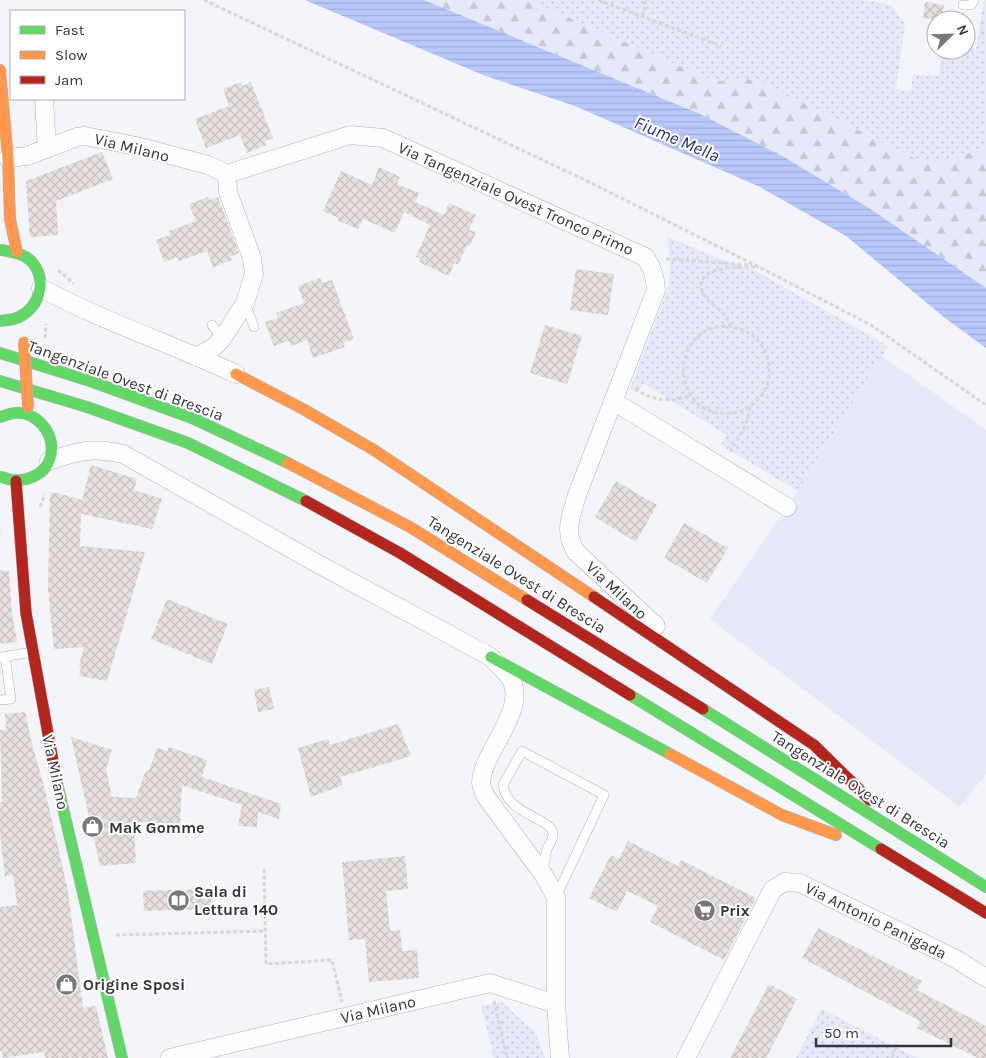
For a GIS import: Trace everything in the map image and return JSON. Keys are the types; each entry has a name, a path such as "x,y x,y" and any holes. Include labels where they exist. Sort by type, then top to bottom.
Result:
{"main road":[{"path":"0,70 8,158 10,219 18,252"},
{"path":"0,250 18,252 32,262 37,270 41,288 25,329 26,390 30,411 41,422 49,435 52,450 45,468 32,478 16,481 0,476"},
{"path":"0,321 9,322 18,319 25,329"},
{"name":"Tangenziale Ovest di Brescia","path":"0,353 90,381 192,418 301,469 402,523 986,887"},
{"path":"236,374 303,409 374,450 814,746 911,840"},
{"path":"0,381 87,407 188,443 292,494 400,553 986,913"},
{"path":"0,417 16,412 30,411"},
{"name":"Via Milano","path":"16,481 26,613 55,774 122,1058"},
{"path":"491,657 782,815 894,856"}],"street":[{"path":"44,100 48,148"},
{"name":"Via Tangenziale Ovest Tronco Primo","path":"227,174 350,135 383,138 645,257 652,267 656,290 577,495"},
{"name":"Via Milano","path":"8,158 26,156 77,137 85,136 136,146 208,166 227,174"},
{"path":"198,356 214,347 217,332 244,294 254,274 252,258 228,192 227,174"},
{"path":"41,288 70,304 198,356 236,374"},
{"path":"217,332 236,374"},
{"path":"614,401 787,507"},
{"path":"49,461 80,450 104,450 123,454 320,565 491,657 506,673 513,683 514,697 509,717 483,771 481,785 486,797 543,874 556,897 556,1004 560,1058"},
{"name":"Via Milano","path":"577,495 568,528 570,541 576,552 702,669"},
{"name":"Via Antonio Panigada","path":"686,1058 773,889 786,882 800,883 956,959 986,978"},
{"name":"Via Milano","path":"170,1058 490,983"},
{"path":"490,983 556,1004"}],"lane":[{"path":"963,5 972,5 974,0"},
{"path":"244,294 254,327"},
{"path":"0,700 11,699 3,656 33,652"},
{"path":"543,874 547,849 553,832 550,826 516,807 508,800 504,791 503,785 522,751 604,795 556,897"}],"path":[{"path":"204,0 583,179 758,266 871,326 986,405"},
{"path":"598,0 721,46"},
{"path":"643,16 646,0"},
{"path":"645,257 758,266"},
{"path":"732,326 725,315 702,292 700,287 702,278 712,272 726,268 758,266"},
{"path":"719,326 732,326 746,331 757,339 766,351 770,364 769,378 764,392 750,406 729,414 715,412 703,407 691,395 686,387 683,361 688,348 706,330 719,326"},
{"path":"621,381 651,398 674,400 691,395"},
{"path":"726,459 744,429 750,414 750,406"},
{"path":"40,515 40,507 48,490"},
{"path":"264,869 266,964 332,960 346,1017"},
{"path":"114,927 118,943"},
{"path":"116,935 266,931"},
{"path":"490,983 507,1058"},
{"path":"892,1058 897,1044"}],"green space":[{"path":"424,0 528,0 716,82 740,79 764,83 920,161 954,158 986,146 986,288 869,208 784,157 700,114"},
{"path":"528,0 863,0 891,5 905,24 896,89 911,91 913,74 939,76 941,60 976,60 984,0 986,0 986,146 954,158 920,161 764,83 740,79 716,82"},
{"path":"668,237 715,257 754,270 888,346 798,491 721,445 727,435 644,384 637,393 630,389 669,285"},
{"path":"882,356 986,430 986,774 960,807 710,619 798,491"},
{"path":"502,1002 536,1034 545,1058 494,1058 481,1005"},
{"path":"822,1009 917,1058 796,1058"}],"water":[{"name":"Fiume Mella","path":"305,0 424,0 700,114 784,157 869,208 986,288 986,348 945,318 846,236 760,187 575,106 483,75"}],"building":[{"path":"925,2 944,5 943,10 926,10 926,18 923,18"},
{"path":"241,82 243,86 251,82 273,138 265,141 266,145 247,153 240,135 206,148 195,119 229,106 223,89"},
{"path":"102,152 113,179 56,201 58,235 30,237 26,181"},
{"path":"379,167 400,177 397,184 419,193 415,202 444,215 449,203 476,215 469,230 476,232 470,246 467,245 458,265 454,263 449,276 419,262 421,259 416,257 430,225 404,212 395,233 363,219 358,229 337,220 339,218 323,211 341,171 372,185"},
{"path":"208,197 209,200 218,197 239,253 230,257 232,260 213,267 207,251 179,261 177,257 164,262 156,240 170,235 169,231 196,221 189,204"},
{"path":"576,269 614,274 608,315 570,310"},
{"path":"320,278 322,283 332,280 354,339 343,343 345,347 313,358 307,340 291,346 289,341 274,346 265,322 278,318 276,313 304,303 298,286"},
{"path":"545,325 582,336 567,384 530,373"},
{"path":"91,465 137,479 134,490 162,499 152,529 81,514 80,546 145,552 107,681 79,676 81,668 79,666 84,647 54,649 48,589 50,493 82,500"},
{"path":"616,481 657,505 636,542 595,517"},
{"path":"684,523 728,548 707,583 664,558"},
{"path":"0,571 9,571 12,614 17,642 0,644"},
{"path":"167,599 228,624 212,664 151,639"},
{"path":"269,687 274,709 258,712 254,690"},
{"path":"25,712 68,891 83,1008 96,1006 108,1058 45,1058 44,1052 3,1058 2,1051 0,1051 0,907 17,905 13,875 5,876 0,833 0,802 2,802 0,730 6,730 5,714"},
{"path":"398,724 411,756 340,777 343,785 311,797 298,748 328,739 330,745"},
{"path":"71,737 112,750 106,769 112,797 136,798 146,770 149,771 157,748 167,751 169,747 207,760 202,777 281,804 279,819 258,812 257,827 238,826 242,805 182,785 180,824 134,822 136,863 100,866"},
{"name":"Prix","path":"628,841 678,866 681,860 756,898 724,960 650,922 658,906 627,891 617,912 589,898 611,855 619,859"},
{"path":"405,856 408,889 386,891 390,931 400,930 402,951 417,950 419,978 369,982 365,939 349,940 342,862"},
{"name":"Sala di Lettura 140","path":"211,889 212,909 144,911 143,891"},
{"path":"818,928 922,981 917,990 986,1026 986,1058 978,1058 917,1028 920,1021 802,958"},
{"path":"769,984 797,999 766,1058 730,1058"}],"traffic: fast":[{"path":"0,321 15,319 32,307 37,300 40,284 36,268 28,258 2,250"},
{"path":"0,353 90,381 192,418 288,463"},
{"path":"0,381 87,407 188,443 306,501"},
{"path":"0,417 11,413 23,413 30,416 37,420 47,431 51,446 49,462 39,473 32,477 17,480 2,477"},
{"path":"491,657 670,754"},
{"path":"630,695 881,849"},
{"path":"703,709 986,887"},
{"path":"57,783 122,1058"}],"traffic: slow":[{"path":"0,70 8,158 10,219 17,252"},
{"path":"24,342 28,407"},
{"path":"236,374 303,409 374,450 594,597"},
{"path":"288,463 410,527 527,600"},
{"path":"670,754 782,815 836,835"}],"traffic: jam":[{"path":"16,481 26,613 57,783"},
{"path":"306,501 400,553 630,695"},
{"path":"594,597 814,745 870,800"},
{"path":"527,600 703,709"},
{"path":"881,849 986,913"}],"place":[{"name":"Mak Gomme","path":"93,827"},
{"name":"Sala di Lettura 140","path":"178,900"},
{"name":"Prix","path":"704,910"},
{"name":"Origine Sposi","path":"67,984"}]}
